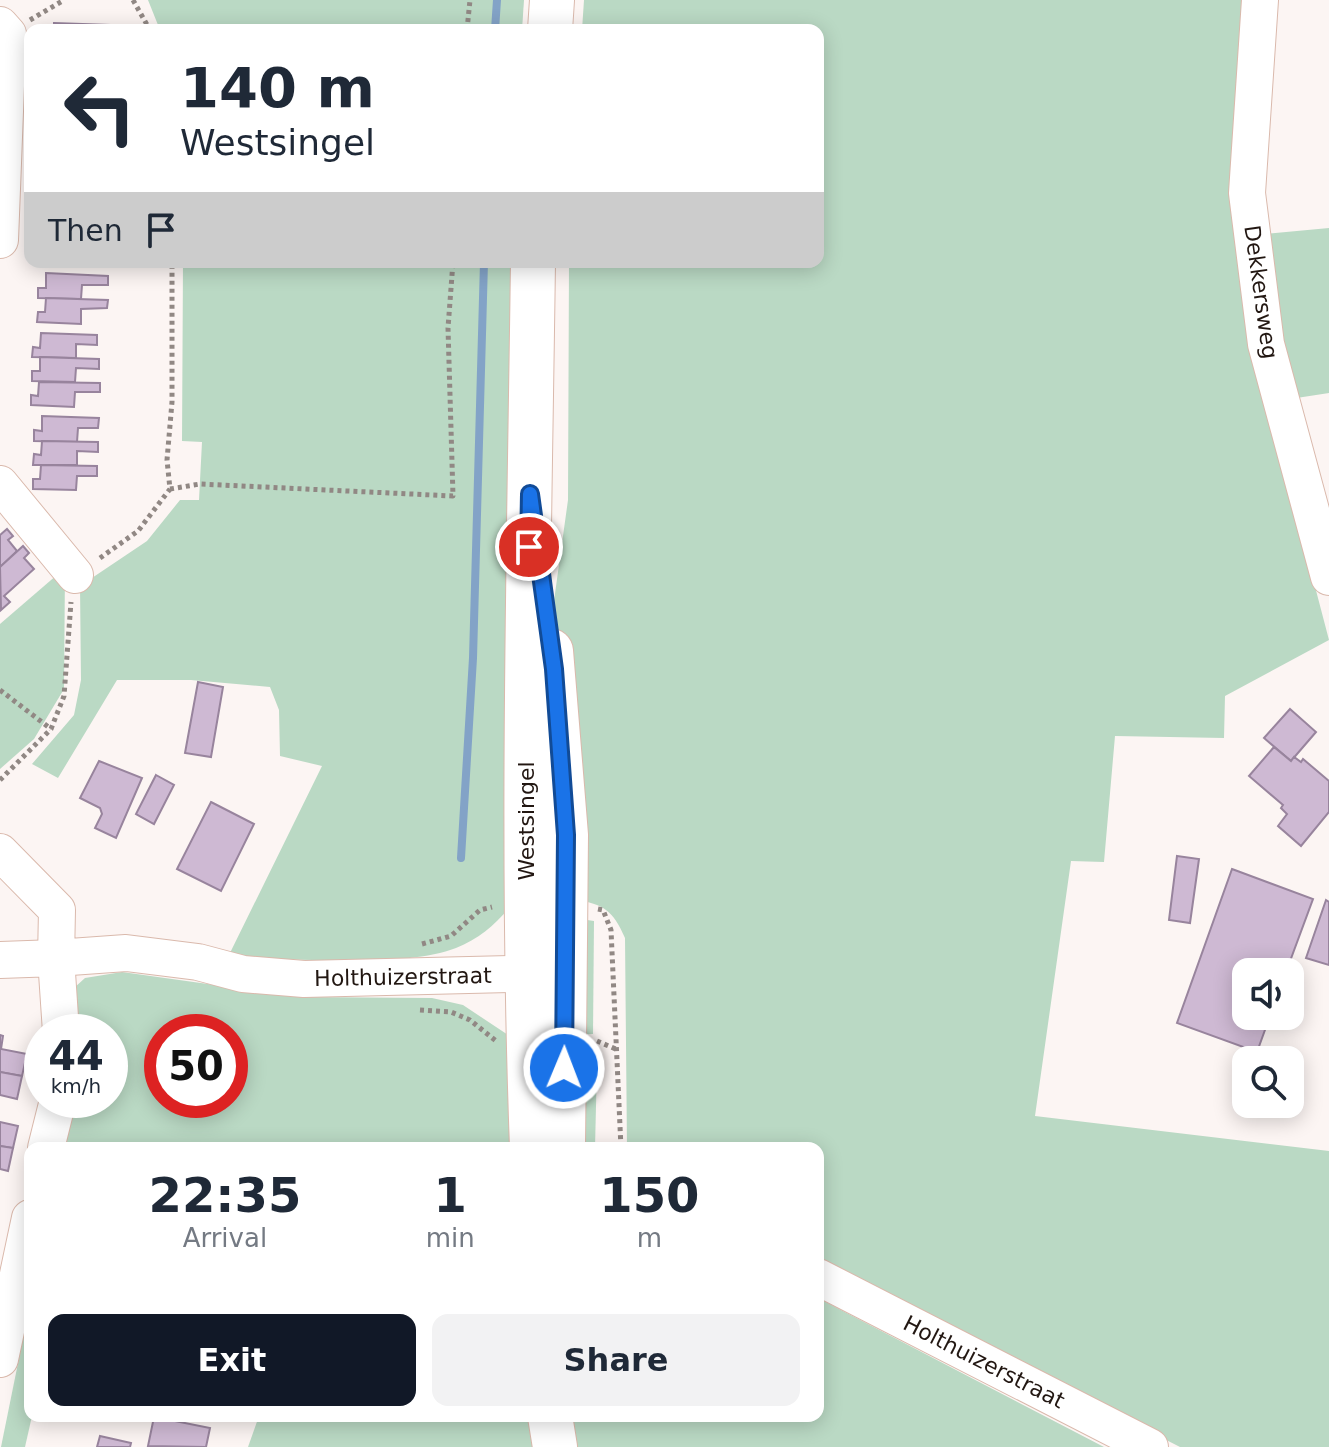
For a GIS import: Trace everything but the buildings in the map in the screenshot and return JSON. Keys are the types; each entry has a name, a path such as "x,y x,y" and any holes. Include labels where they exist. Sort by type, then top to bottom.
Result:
{"main road":[{"path":"550,24 552,0"},
{"name":"Westsingel","path":"533,268 526,655 545,974 546,1042 562,1142"},
{"name":"Westsingel","path":"533,1142 546,1042"},
{"path":"551,1422 555,1447"},
{"path":"567,1422 567,1447"}],"street":[{"name":"Dekkersweg","path":"1260,0 1247,193 1266,344 1329,577"},
{"path":"0,25 8,34 0,240"},
{"path":"0,484 75,575"},
{"path":"0,852 57,910 60,1014"},
{"name":"Holthuizerstraat","path":"0,960 126,953 198,962 243,974 304,979 545,974"},
{"path":"48,1142 54,1118"},
{"path":"0,1359 24,1246"},
{"name":"Holthuizerstraat","path":"824,1280 1150,1447"}],"path":[{"path":"133,0 147,24"},
{"path":"468,24 470,0"},
{"path":"172,268 170,489 200,484 453,496 448,328 453,268"},
{"path":"0,690 51,729 0,780"},
{"name":"Holthuizerstraat","path":"407,1009 451,1012 470,1020 500,1044 594,1039 618,1050 621,1142"}],"green space":[{"path":"148,0 524,0 522,24 158,24"},
{"path":"584,0 1253,0 1270,415 1329,640 1225,696 1224,738 1115,736 1104,862 1071,861 1035,1116 1329,1151 1329,1447 1180,1447 824,1265 824,1142 627,1142 625,938 606,910 575,899 575,810 553,608 568,500 569,268 824,268 824,24 582,24"},
{"path":"1329,228 1329,393 1290,399 1265,234"},
{"path":"183,268 515,268 509,908 471,940 456,948 406,958 312,960 228,957 322,766 280,756 279,710 270,687 191,680 117,680 58,778 32,764 74,715 81,680 80,586 147,541 180,500 199,500 202,442 182,441"},
{"path":"65,568 64,689 34,739 0,769 0,624"},
{"path":"574,918 594,921 593,1034 572,1035"},
{"path":"122,972 301,997 432,998 463,1005 514,1039 519,1142 63,1142 68,1118 128,1118 128,1014 75,1014 74,988 85,978"},
{"path":"573,1064 597,1064 595,1142 574,1142"},
{"path":"824,1301 1104,1447 574,1447 574,1422 824,1422"},
{"path":"24,1334 24,1422 31,1422 25,1447 1,1447"},
{"path":"257,1422 543,1422 543,1447 248,1447"}],"waterway":[{"path":"495,24 497,0"},
{"path":"461,858 473,658 484,268"}],"route":[{"path":"529,547 530,494 554,669 566,835 564,1068"}]}
